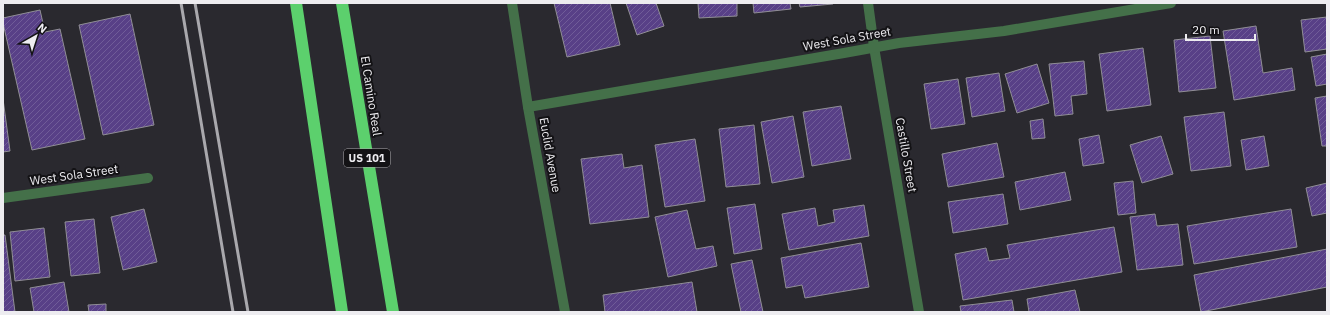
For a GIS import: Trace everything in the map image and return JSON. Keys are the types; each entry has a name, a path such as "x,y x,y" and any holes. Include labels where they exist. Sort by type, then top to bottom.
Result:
{"highway":[{"path":"296,3 342,312"},
{"name":"El Camino Real","path":"342,3 393,312"}],"street":[{"name":"Euclid Avenue","path":"512,3 528,107 565,312"},
{"name":"Castillo Street","path":"868,3 874,47 919,312"},
{"name":"West Sola Street","path":"528,107 874,47 1004,31 1171,3"},
{"name":"West Sola Street","path":"3,198 148,178"}],"building":[{"path":"554,3 610,3 620,45 567,57"},
{"path":"626,3 656,3 664,26 637,35"},
{"path":"698,3 737,3 737,16 699,18"},
{"path":"753,3 790,3 791,9 754,13"},
{"path":"799,3 833,3 833,4 800,7"},
{"path":"40,10 45,32 60,29 85,139 32,150 3,18"},
{"path":"130,14 154,125 103,135 79,25"},
{"path":"1327,17 1327,49 1305,52 1301,20"},
{"path":"1256,26 1263,73 1292,68 1295,90 1234,100 1223,31"},
{"path":"1210,36 1216,88 1179,92 1174,40"},
{"path":"1143,48 1151,105 1107,111 1099,54"},
{"path":"1327,54 1327,84 1316,86 1311,57"},
{"path":"1084,61 1087,94 1071,96 1073,114 1055,116 1049,64"},
{"path":"1037,64 1049,103 1017,113 1005,74"},
{"path":"999,73 1005,111 972,117 966,78"},
{"path":"958,79 965,124 931,129 924,84"},
{"path":"1327,96 1327,146 1322,146 1315,98"},
{"path":"3,99 10,151 3,152"},
{"path":"841,106 851,159 812,166 803,112"},
{"path":"1224,112 1231,166 1191,171 1184,117"},
{"path":"793,116 804,177 772,183 761,122"},
{"path":"1043,119 1045,138 1032,139 1030,121"},
{"path":"754,125 760,184 726,187 719,129"},
{"path":"1099,135 1104,163 1083,166 1079,139"},
{"path":"1161,136 1173,174 1142,183 1130,145"},
{"path":"1264,136 1269,166 1246,170 1241,140"},
{"path":"695,139 705,201 665,207 655,145"},
{"path":"997,143 1004,177 948,187 942,154"},
{"path":"622,154 624,168 642,165 649,217 590,224 581,159"},
{"path":"1065,172 1071,200 1020,210 1015,182"},
{"path":"1133,181 1136,213 1118,215 1114,183"},
{"path":"1327,183 1327,213 1312,216 1306,188"},
{"path":"1003,194 1008,224 953,233 948,202"},
{"path":"755,204 762,249 734,254 727,208"},
{"path":"864,205 869,236 789,250 782,214 815,208 818,226 835,222 833,210"},
{"path":"144,209 157,262 123,270 111,217"},
{"path":"1291,209 1297,247 1194,264 1187,226"},
{"path":"687,210 696,249 713,246 717,266 668,277 655,217"},
{"path":"1155,214 1157,226 1178,224 1183,265 1137,270 1130,217"},
{"path":"94,219 100,273 71,276 65,222"},
{"path":"1114,227 1122,272 963,300 955,254 986,248 989,261 1010,258 1007,245"},
{"path":"44,228 50,277 15,281 10,232"},
{"path":"3,235 5,235 15,312 3,312"},
{"path":"861,243 869,287 805,298 802,285 786,288 781,258"},
{"path":"1327,249 1327,287 1201,312 1194,275"},
{"path":"752,260 763,312 741,312 731,264"},
{"path":"64,282 69,312 34,312 30,288"},
{"path":"692,282 697,312 605,312 603,295"},
{"path":"1075,290 1080,312 1029,312 1027,299"},
{"path":"1012,300 1014,312 961,312 960,306"},
{"path":"106,304 106,312 89,312 88,305"}],"railway":[{"path":"181,3 233,312"},
{"path":"195,3 248,312"}]}
